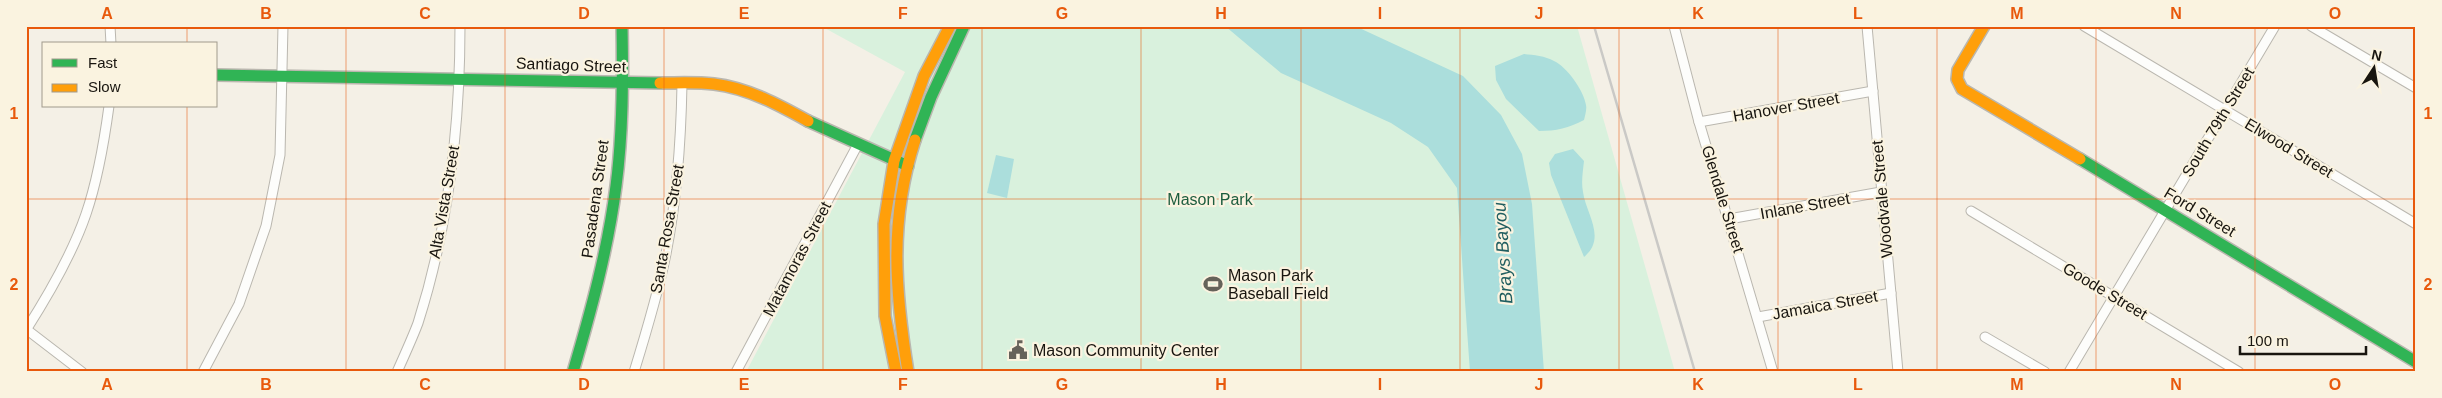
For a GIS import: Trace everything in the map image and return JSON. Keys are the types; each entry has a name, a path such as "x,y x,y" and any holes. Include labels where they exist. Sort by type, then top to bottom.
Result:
{"street":[{"path":"110,26 111,42"},
{"path":"203,372 239,304 266,226 280,155 283,26"},
{"name":"Alta Vista Street","path":"397,372 417,324 439,245 453,169 460,78 460,26"},
{"name":"Pasadena Street","path":"574,372 595,294 614,206 620,148 623,83 622,26"},
{"path":"896,372 885,316 884,224 894,161 924,76 950,26"},
{"path":"908,372 896,280 896,225 908,166 936,81 964,26"},
{"name":"Glendale Street","path":"1674,26 1699,122 1773,372"},
{"name":"Woodvale Street","path":"1867,26 1898,372"},
{"name":"Ford Street","path":"1984,26 1958,70 1957,79 1962,89 2165,209 2416,362"},
{"name":"Elwood Street","path":"2084,26 2416,224"},
{"name":"South 79th Street","path":"2069,372 2275,26"},
{"path":"2311,26 2416,88"},
{"name":"Santiago Street","path":"218,74 714,84 742,89 857,146 908,166"},
{"name":"Santa Rosa Street","path":"634,372 656,296 673,212 680,144 682,84"},
{"name":"Hanover Street","path":"1699,122 1873,91"},
{"path":"82,372 26,329 62,268 85,216 95,182 109,108"},
{"name":"Matamoras Street","path":"736,372 857,146"},
{"name":"Inlane Street","path":"1729,219 1881,192"},
{"name":"Goode Street","path":"1971,211 2238,372"},
{"name":"Jamaica Street","path":"1758,317 1891,294"},
{"path":"885,316 899,314"},
{"path":"1985,337 2045,372"}],"green space":[{"name":"Mason Park","path":"821,26 1577,26 1675,372 746,372 905,72"}],"water":[{"name":"Brays Bayou","path":"1225,26 1355,26 1463,76 1501,115 1522,154 1532,204 1544,372 1470,372 1457,188 1428,147 1391,123 1281,73"},
{"path":"1524,54 1551,59 1564,68 1585,99 1584,120 1562,128 1539,131 1506,99 1496,80 1495,66"},
{"path":"1573,149 1584,161 1582,188 1595,234 1591,250 1584,257 1551,175 1549,163 1555,154"},
{"path":"996,155 1014,159 1007,198 987,193"}],"railway":[{"path":"1594,26 1695,372"}],"traffic: fast":[{"path":"573,372 598,280 613,210 622,106 622,26"},
{"path":"915,140 931,97 964,26"},
{"path":"218,75 660,83"},
{"path":"808,121 908,166"},
{"path":"2080,159 2416,362"}],"traffic: slow":[{"path":"896,372 885,316 884,224 894,161 924,76 950,26"},
{"path":"1984,26 1958,70 1957,79 1962,89 2080,159"},
{"path":"660,83 708,83 739,89 774,103 808,121"},
{"path":"908,372 900,313 897,256 901,199 915,140"}],"place":[{"name":"Mason Park Baseball Field","path":"1213,284"},
{"name":"Mason Community Center","path":"1018,350"}]}
